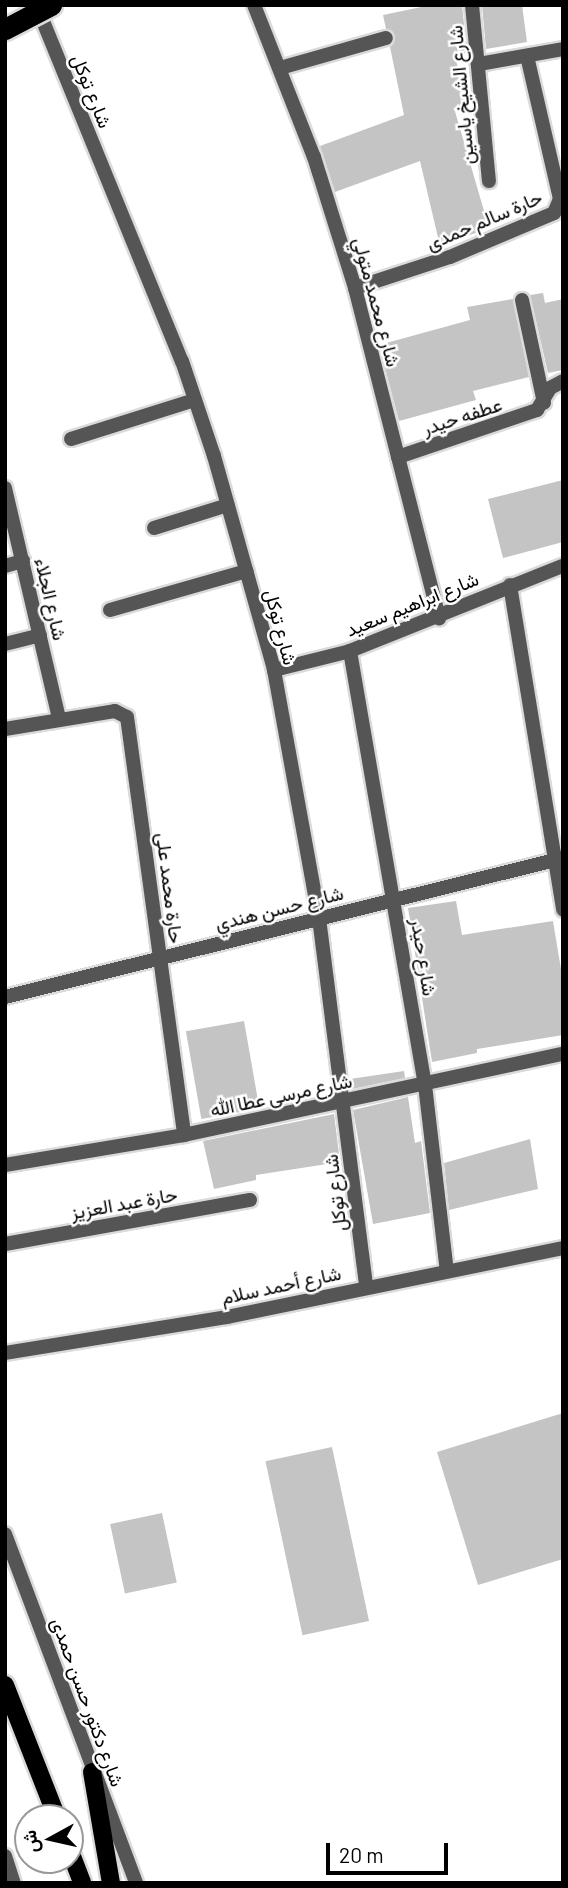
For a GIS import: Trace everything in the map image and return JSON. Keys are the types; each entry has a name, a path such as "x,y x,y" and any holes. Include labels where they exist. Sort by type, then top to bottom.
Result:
{"highway":[{"path":"5,29 44,7"}],"main road":[{"path":"5,1685 52,1804"},
{"path":"92,1772 111,1883"}],"street":[{"name":"شارع محمد متولي","path":"254,5 314,157 355,288 439,618"},
{"name":"شارع الشيخ ياسين","path":"472,5 480,64 476,76 489,181"},
{"name":"شارع توكل","path":"44,7 195,400 228,505 274,670 319,918 366,1287"},
{"path":"280,68 386,38"},
{"path":"480,64 563,50"},
{"name":"حارة سالم حمدى","path":"355,288 450,257 550,216 558,209 560,199 527,55"},
{"path":"522,300 540,407"},
{"path":"540,407 550,387 563,381"},
{"path":"71,439 195,400"},
{"name":"عطفه حيدر","path":"398,457 540,407"},
{"name":"شارع الجلاء","path":"5,488 59,719"},
{"path":"154,528 228,505"},
{"path":"5,566 23,561"},
{"name":"شارع ابراهيم سعيد","path":"274,670 350,651 439,618 510,585 563,566"},
{"path":"110,611 247,572"},
{"path":"510,585 559,859 563,910"},
{"path":"5,644 40,635"},
{"name":"شارع حيدر","path":"350,651 395,898 425,1085 447,1271"},
{"name":"حارة محمد على","path":"59,719 115,711 127,717 184,1135"},
{"path":"5,729 59,719"},
{"name":"شارع حسن هندي","path":"5,997 559,859"},
{"name":"شارع مرسى عطا الله","path":"5,1165 184,1135 563,1054"},
{"name":"حارة عبد العزيز","path":"5,1244 250,1200"},
{"name":"شارع أحمد سلام","path":"5,1353 227,1317 563,1248"},
{"name":"شارع دكتور حسن حمدى","path":"5,1534 92,1772 136,1883"},
{"path":"5,1856 13,1883"}],"building":[{"path":"431,5 462,5 467,52 456,59 465,106 454,108 489,228 440,246 420,161 335,192 320,146 404,115 390,47 395,36 386,29 383,15"},
{"path":"482,5 522,5 527,42 486,49"},
{"path":"543,293 545,303 563,299 563,370 548,373 530,295"},
{"path":"513,299 529,377 473,391 476,400 399,421 379,345 470,320 467,307"},
{"path":"563,480 563,542 503,558 488,499"},
{"path":"456,901 462,935 553,921 563,981 563,1035 477,1049 477,1053 432,1062 408,908"},
{"path":"244,1021 259,1109 201,1119 186,1031"},
{"path":"404,1071 405,1078 352,1089 350,1079"},
{"path":"408,1097 415,1143 421,1141 430,1213 373,1224 353,1110"},
{"path":"334,1114 340,1162 256,1175 256,1180 214,1189 203,1141"},
{"path":"530,1139 538,1189 449,1210 444,1163"},
{"path":"563,1413 563,1559 478,1585 437,1452"},
{"path":"332,1447 369,1621 302,1635 265,1461"},
{"path":"162,1513 177,1582 125,1593 110,1524"}]}
